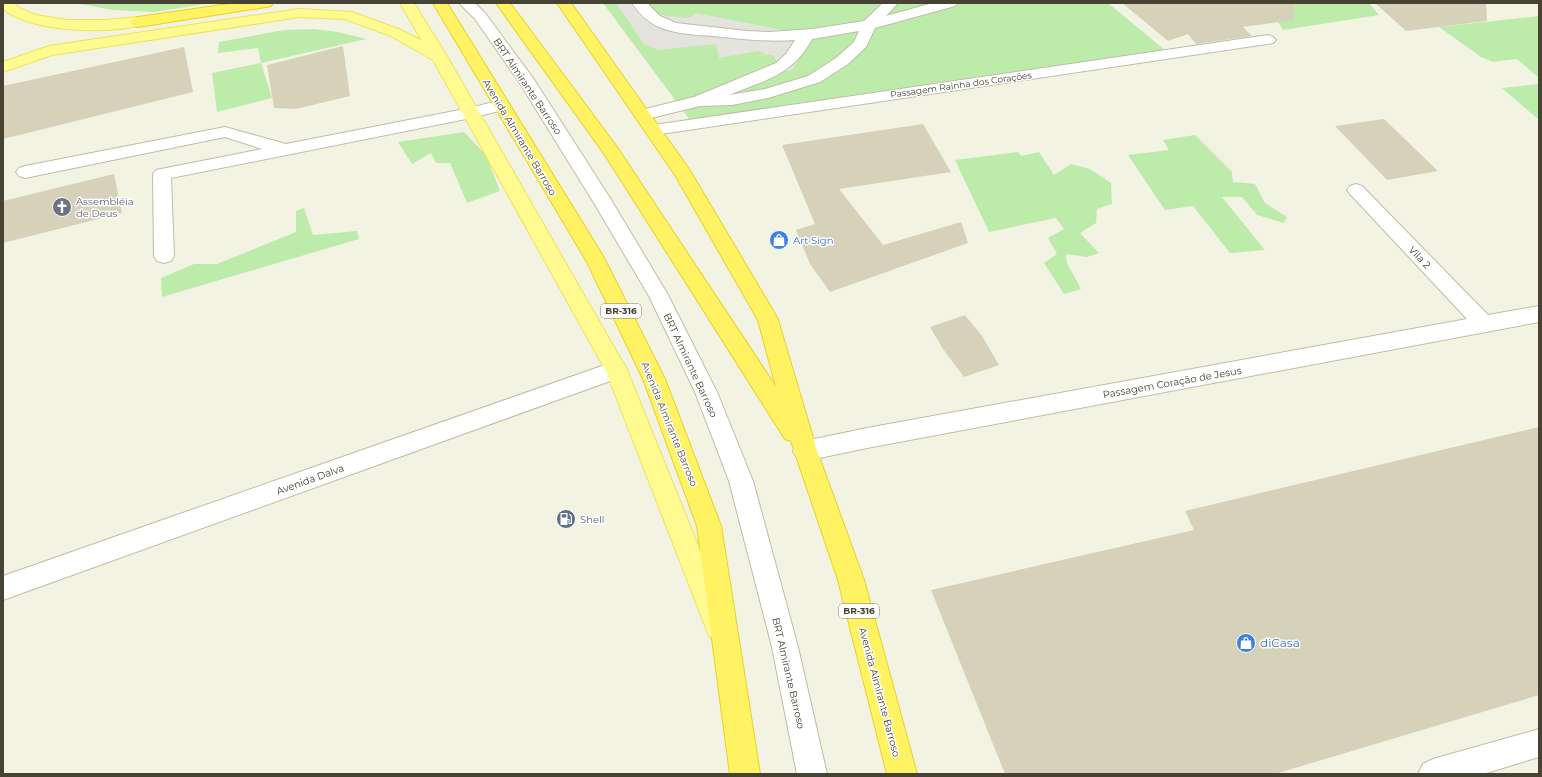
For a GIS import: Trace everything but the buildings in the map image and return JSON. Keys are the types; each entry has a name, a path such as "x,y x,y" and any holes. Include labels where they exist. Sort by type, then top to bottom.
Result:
{"highway":[{"path":"134,22 266,3"},
{"name":"Avenida Almirante Barroso","path":"440,3 500,105 596,261 654,379 710,526 745,774"},
{"name":"Avenida Almirante Barroso","path":"503,3 611,151 805,451"},
{"name":"Avenida Almirante Barroso","path":"564,3 683,173 768,320 805,451 851,580 902,774"}],"main road":[{"path":"4,3 20,15 71,25 134,22"},
{"path":"26,3 48,12 85,18 134,22"},
{"path":"407,3 440,58 616,370 727,650"},
{"path":"3,67 49,51 299,13 347,15 396,33 440,58"},
{"path":"14,47 134,22"}],"street":[{"name":"BRT Almirante Barroso","path":"466,3 480,16 527,81 603,202 658,295 706,392 741,481 785,647 812,774"},
{"path":"639,3 646,13 654,20 665,25 682,29 757,37 806,35 869,25 950,3"},
{"path":"700,101 732,100 768,94 814,79 842,61 862,44 869,25 891,3"},
{"path":"643,115 700,101 766,74 782,66 800,46 806,35"},
{"name":"Passagem Rainha dos Corações","path":"654,130 1268,40"},
{"path":"164,256 162,174 471,113 500,105"},
{"path":"25,172 225,132 284,149"},
{"name":"Vila 2","path":"1356,190 1484,324"},
{"name":"Passagem Coração de Jesus","path":"805,451 1539,314"},
{"name":"Avenida Dalva","path":"3,588 616,370"},
{"path":"1433,774 1539,743"}],"green space":[{"path":"75,3 212,3 154,12 113,10"},
{"path":"603,3 1108,3 1166,51 690,120"},
{"path":"1258,3 1369,3 1379,15 1283,30 1278,22"},
{"path":"1539,16 1539,78 1517,59 1493,62 1481,57 1439,27"},
{"path":"315,29 338,32 366,39 261,63 258,48 218,53 219,42 284,30"},
{"path":"261,63 272,98 217,112 212,73"},
{"path":"1539,84 1539,120 1502,88"},
{"path":"464,132 486,155 500,191 467,203 450,163 436,163 431,153 412,164 398,142"},
{"path":"1195,135 1232,172 1233,182 1255,184 1265,203 1287,217 1284,223 1257,215 1242,197 1222,197 1265,250 1230,253 1193,206 1165,210 1128,155 1169,150 1163,140"},
{"path":"1018,152 1021,156 1039,152 1054,175 1071,164 1090,169 1111,183 1112,204 1097,209 1096,223 1080,233 1099,253 1087,257 1066,254 1067,263 1081,289 1064,294 1044,263 1057,254 1048,238 1064,229 1056,218 989,232 955,160"},
{"path":"304,208 313,235 357,231 359,239 162,297 161,278 194,264 217,264 296,232 296,211"}],"shaded area":[{"path":"616,3 644,3 652,14 689,18 696,13 787,31 806,49 791,71 783,71 773,55 766,55 759,51 719,58 716,44 658,50 644,44"}],"place":[{"name":"Assembléia de Deus","path":"62,207"},
{"name":"Art Sign","path":"779,240"},
{"name":"Shell","path":"566,519"},
{"name":"diCasa","path":"1246,643"}]}
